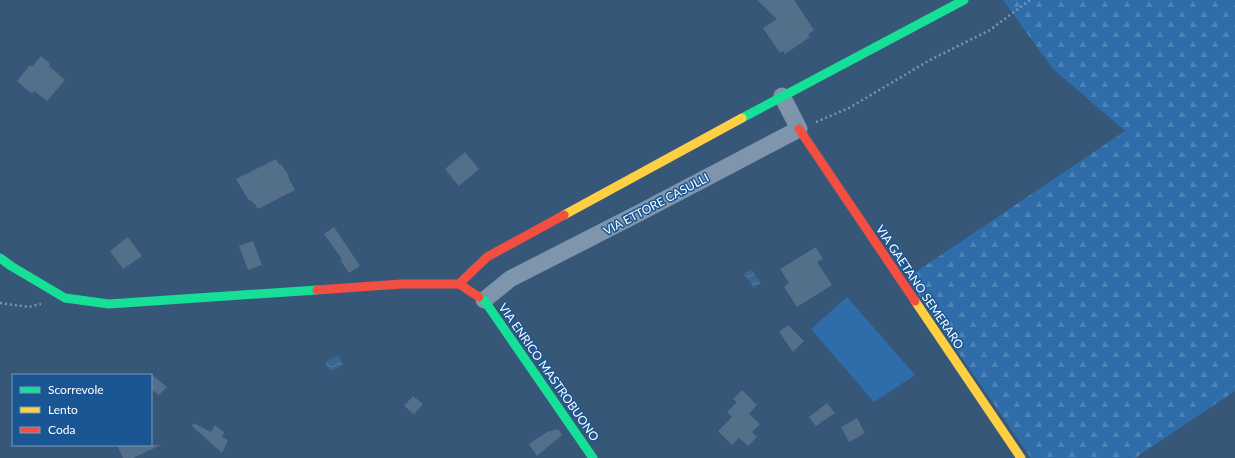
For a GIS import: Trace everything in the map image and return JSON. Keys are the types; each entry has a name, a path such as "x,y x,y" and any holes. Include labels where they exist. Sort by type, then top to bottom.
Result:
{"street":[{"path":"459,284 486,257 782,96 964,0"},
{"path":"782,96 799,129"},
{"name":"VIA ETTORE CASULLI","path":"484,300 510,279 799,129"},
{"name":"VIA GAETANO SEMERARO","path":"799,129 1022,458"},
{"path":"0,258 65,298 109,304 401,284 459,284 484,300"},
{"name":"VIA ENRICO MASTROBUONO","path":"484,300 593,458"}],"path":[{"path":"799,129 849,108 930,60 990,30 1030,0"},
{"path":"0,303 28,307 65,298"}],"green space":[{"path":"1003,0 1235,0 1235,391 1135,458 1031,458 907,278 1125,131 1053,69"},
{"path":"847,297 915,375 874,402 811,329"}],"water":[{"path":"751,269 761,283 754,288 744,274"},
{"path":"338,355 343,365 330,371 325,362"}],"building":[{"path":"757,0 794,0 814,30 808,34 810,37 785,54 783,51 780,53 763,28 777,19"},
{"path":"41,56 50,64 49,66 65,80 47,101 34,91 32,94 17,81 30,65 32,67"},
{"path":"465,152 479,169 459,186 445,169"},
{"path":"276,159 279,165 281,164 289,176 288,177 295,190 258,209 255,204 248,199 236,179"},
{"path":"334,227 360,266 349,273 340,260 342,259 324,234"},
{"path":"128,237 142,256 123,269 110,251"},
{"path":"253,241 262,265 248,270 239,246"},
{"path":"816,247 823,259 817,262 832,285 797,307 784,287 789,283 780,269"},
{"path":"788,325 804,341 793,352 779,332"},
{"path":"152,375 167,387 159,395 152,390"},
{"path":"742,390 757,405 749,414 760,424 752,432 757,437 748,446 739,438 732,445 718,431 732,417 727,412 737,402 733,399"},
{"path":"413,396 423,404 414,414 404,406"},
{"path":"827,403 835,413 816,426 809,417"},
{"path":"857,418 865,433 849,442 841,427"},
{"path":"194,423 211,432 215,425 224,432 222,437 228,440 222,453 192,426"},
{"path":"558,429 562,435 537,456 529,444 547,432"},
{"path":"161,445 133,458 123,458 117,446"}],"traffic: fast":[{"path":"742,118 964,0"},
{"path":"0,258 65,298 109,304 317,290"},
{"path":"479,297 484,300 593,458"}],"traffic: slow":[{"path":"564,215 742,118"},
{"path":"915,301 1021,458"}],"traffic: jam":[{"path":"799,129 915,301"},
{"path":"459,284 487,257 564,215"},
{"path":"317,290 401,284 459,284 479,297"}]}
